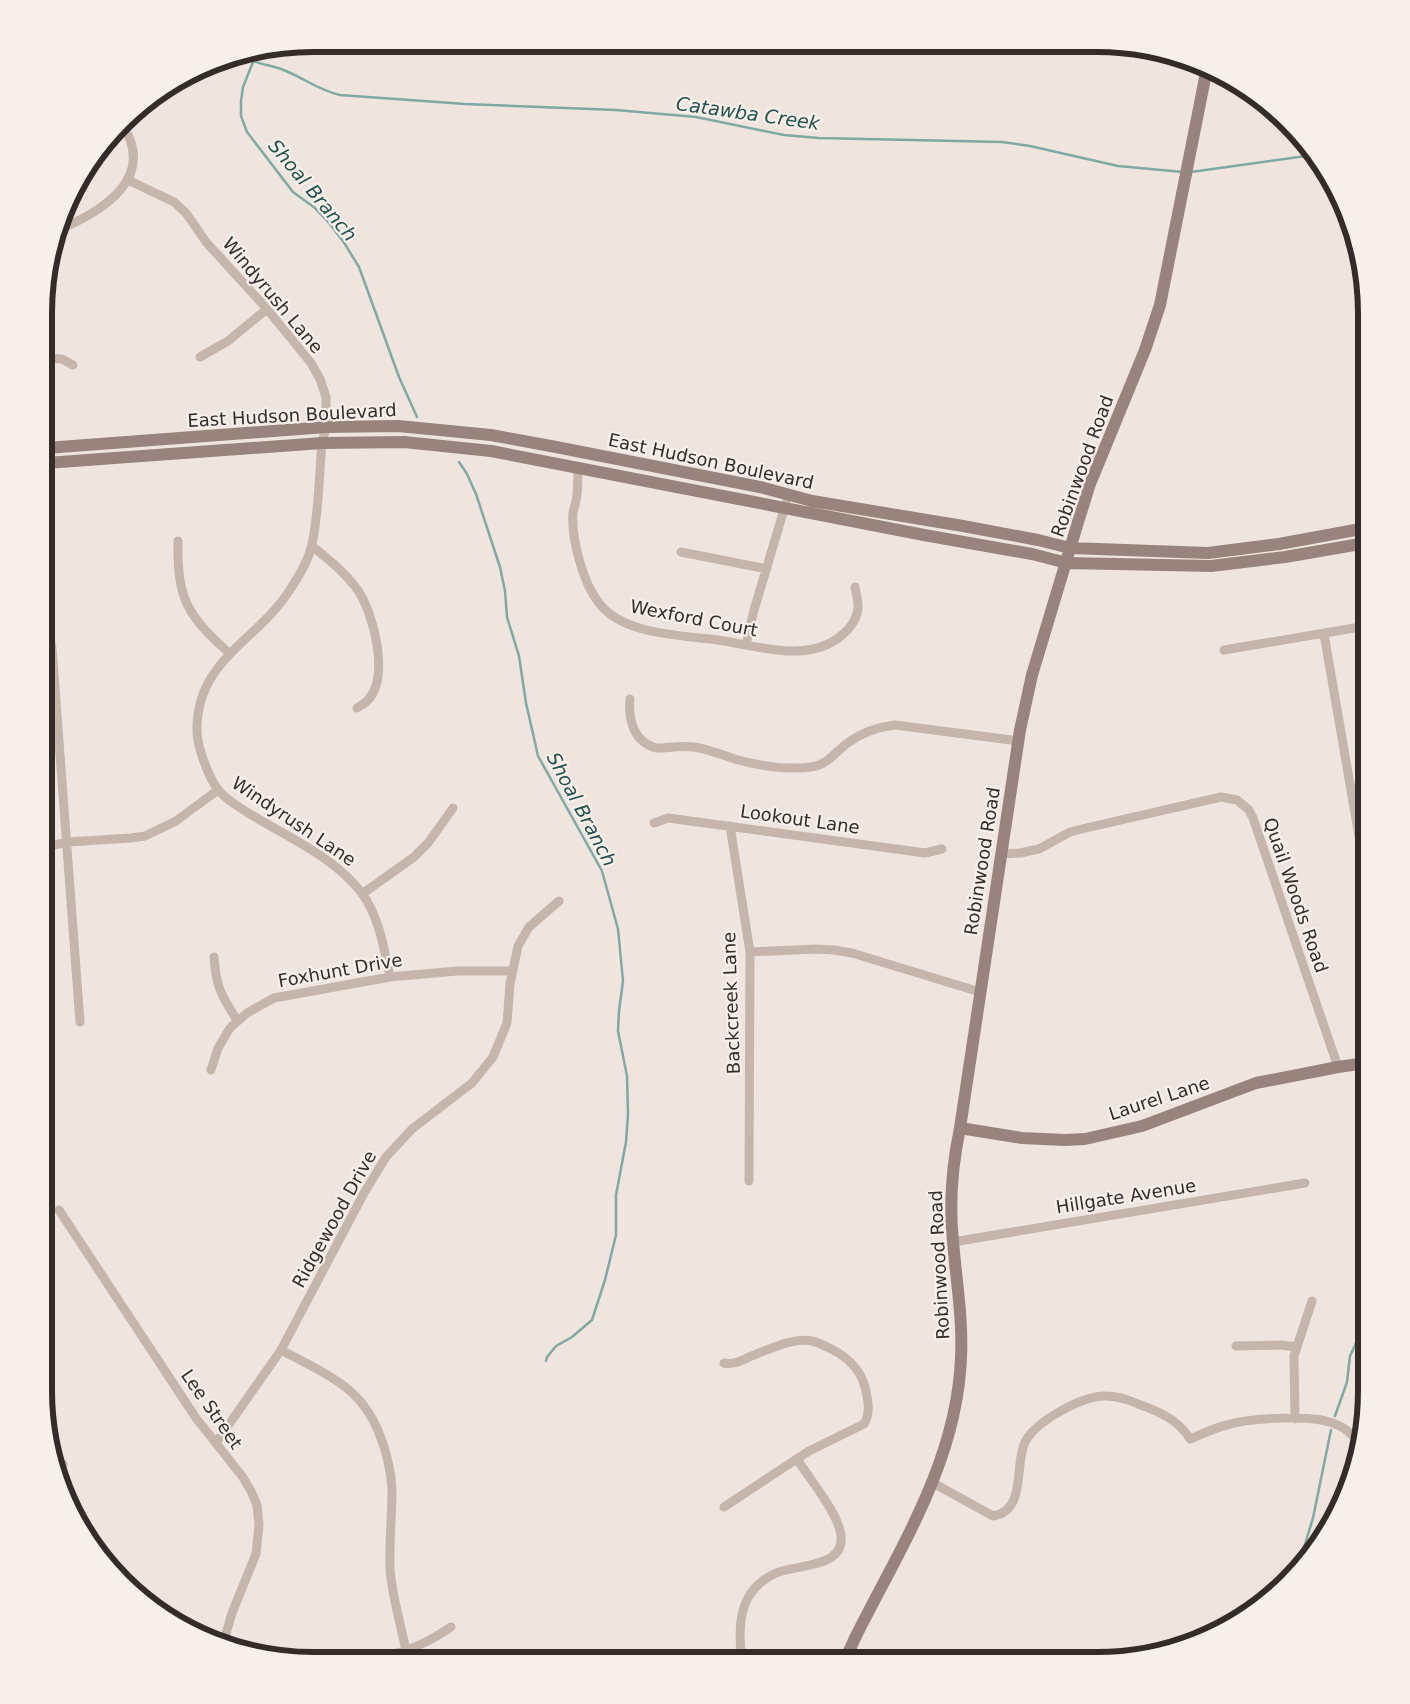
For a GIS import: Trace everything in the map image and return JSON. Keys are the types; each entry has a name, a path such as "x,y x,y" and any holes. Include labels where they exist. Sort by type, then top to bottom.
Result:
{"main road":[{"name":"Robinwood Road","path":"849,1652 933,1483 951,1428 959,1383 961,1358 960,1305 951,1218 952,1180 1019,741 1032,675 1090,484 1154,324 1169,266 1205,76"},
{"name":"East Hudson Boulevard","path":"52,448 326,427 398,426 491,435 760,487 786,501 812,500 963,526 1070,548 1208,553 1279,544 1358,529"},
{"name":"East Hudson Boulevard","path":"52,463 322,443 387,441 464,447 578,468 786,501 1067,563 1211,566 1285,557 1358,544"},
{"path":"578,468 585,453"},
{"name":"Laurel Lane","path":"960,1128 1022,1138 1051,1140 1085,1139 1142,1126 1256,1083 1358,1064"}],"street":[{"path":"67,226 84,219 106,204 121,191 128,180 133,161 132,146 127,131"},
{"name":"Windyrush Lane","path":"128,180 174,202 186,213 206,242 267,309 311,363 320,379 326,397 326,427 322,443 312,546 283,600 256,629 229,653 208,682 198,717 197,733 201,753 218,790 239,808 330,861 346,875 362,894 376,920 390,977"},
{"path":"200,356 228,341 267,309"},
{"path":"52,358 62,359 73,365"},
{"name":"Wexford Court","path":"578,468 577,495 573,513 578,550 589,585 598,602 610,615 627,624 796,652 818,649 826,646 846,632 854,620 858,606 855,587"},
{"path":"746,645 754,610 786,501"},
{"path":"178,541 180,584 186,602 196,620 229,653"},
{"path":"312,546 347,577 368,608 374,626 379,658 377,678 368,702 357,708"},
{"path":"681,552 767,568"},
{"path":"1224,650 1358,628"},
{"path":"1324,634 1358,825"},
{"path":"52,648 80,1022"},
{"path":"630,699 629,709 632,724 641,740 650,746 656,748 695,747 738,760 782,767 799,768 820,764 834,756 848,743 865,732 895,725 1019,741"},
{"path":"52,845 66,842 145,836 176,821 218,790"},
{"name":"Quail Woods Road","path":"1002,854 1020,853 1039,848 1070,832 1149,812 1221,797 1237,800 1249,810 1253,818 1338,1067"},
{"path":"362,894 414,857 428,843 453,808"},
{"name":"Lookout Lane","path":"654,823 668,818 925,852 942,849"},
{"name":"Backcreek Lane","path":"730,826 750,952 749,1181"},
{"name":"Ridgewood Drive","path":"216,1443 281,1350 364,1193 386,1157 412,1129 472,1083 493,1057 507,1023 512,971 515,956 523,936 536,919 559,901"},
{"path":"750,952 834,950 852,953 980,992"},
{"path":"214,957 215,978 221,994 237,1020"},
{"name":"Foxhunt Drive","path":"211,1070 218,1048 237,1020 266,1002 284,995 390,977 457,971 512,971"},
{"name":"Hillgate Avenue","path":"953,1242 1305,1183"},
{"name":"Lee Street","path":"60,1210 196,1418 242,1476 257,1505 259,1525 256,1554 232,1614 225,1636"},
{"path":"1295,1419 1294,1356 1312,1301"},
{"path":"724,1363 734,1364 778,1346 808,1340 815,1341 842,1355 857,1370 865,1386 869,1405 869,1416 864,1424 822,1444 724,1507"},
{"path":"1236,1346 1280,1345 1296,1347"},
{"path":"281,1350 328,1375 349,1391 360,1401 376,1427 390,1474 392,1504 389,1536 390,1571 406,1651"},
{"path":"933,1483 993,1516 1000,1515 1010,1507 1016,1494 1021,1454 1025,1441 1033,1431 1055,1415 1090,1398 1104,1396 1117,1397 1142,1405 1178,1423 1190,1439 1238,1422 1295,1419 1322,1420 1336,1424 1353,1437"},
{"path":"741,1652 740,1638 742,1614 752,1591 778,1572 817,1565 826,1561 834,1554 841,1542 840,1528 835,1516 797,1459"},
{"path":"402,1652 422,1644 451,1627"}],"waterway":[{"name":"Catawba Creek","path":"252,60 281,69 324,90 340,95 465,104 616,110 696,117 784,135 819,138 1002,142 1030,146 1118,166 1183,172"},
{"name":"Shoal Branch","path":"253,62 243,87 241,101 241,116 247,132 293,192 315,208 329,223 359,267 399,377 417,417"},
{"name":"Catawba Creek","path":"1191,172 1305,156"},
{"name":"Shoal Branch","path":"459,462 476,494 500,567 505,591 507,617 519,656 526,703 538,756 602,871 618,929 623,981 618,1031 627,1076 628,1114 626,1142 616,1195 616,1235 605,1280 592,1320 572,1337 556,1346 546,1361"},
{"path":"1358,1036 1358,1039"},
{"path":"1335,1416 1347,1382 1350,1356 1358,1338"},
{"path":"1302,1552 1313,1518 1331,1430"}]}
